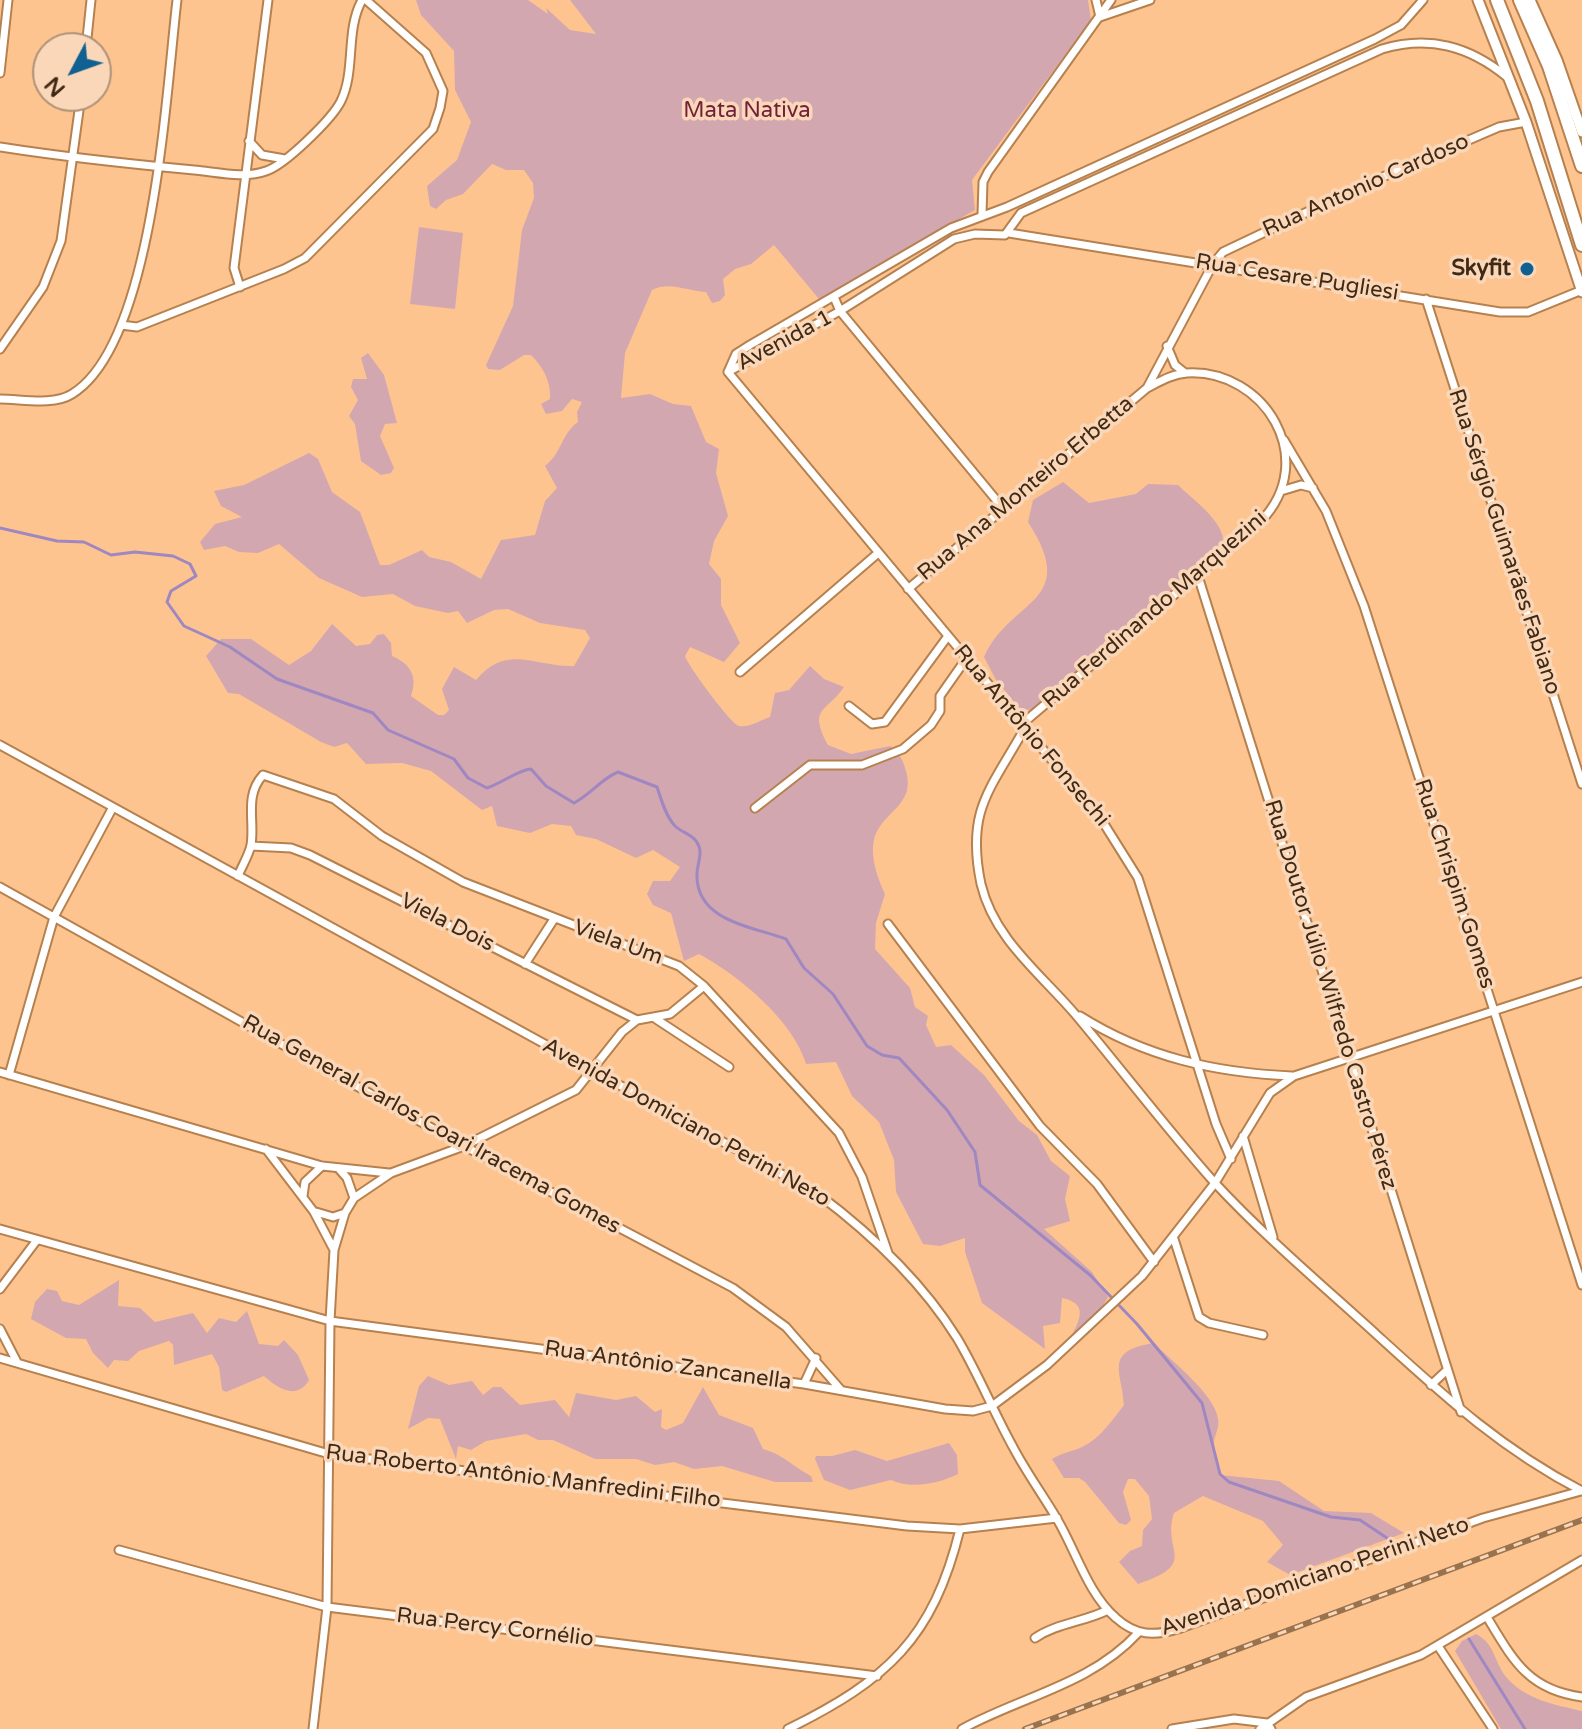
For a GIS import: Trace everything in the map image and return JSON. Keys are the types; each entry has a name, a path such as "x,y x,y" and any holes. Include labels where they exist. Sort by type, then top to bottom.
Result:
{"main road":[{"path":"1497,0 1537,101 1582,245"},
{"path":"1520,0 1549,66 1582,166"},
{"path":"1549,66 1550,44"}],"street":[{"path":"0,73 8,0"},
{"path":"88,32 91,0"},
{"path":"0,399 55,400 71,395 95,373 121,325 141,268 157,167 177,0"},
{"path":"240,287 234,268 268,0"},
{"path":"0,147 157,167 244,174 267,171 287,158 342,98 352,28 364,0 426,53 435,67 443,91 435,124 313,251 284,269 137,327 121,325"},
{"path":"1096,0 1100,17"},
{"path":"982,214 983,182 988,172 1111,0"},
{"path":"1100,17 1150,0"},
{"name":"Avenida 1","path":"728,372 736,354 982,214 1000,210 1375,39 1401,25 1423,0"},
{"path":"1478,0 1511,80 1582,291"},
{"path":"1530,0 1550,44 1582,132"},
{"path":"1012,229 1021,213 1394,46 1431,42 1454,47 1484,59 1511,80"},
{"path":"0,349 34,302 57,255 75,158 79,112"},
{"name":"Rua Antonio Cardoso","path":"1213,264 1231,246 1364,185 1499,127 1526,122"},
{"path":"248,141 268,158 287,158"},
{"path":"1000,210 1008,214 1012,229"},
{"name":"Avenida 1","path":"728,372 840,311 954,239 975,234 996,236 1012,229"},
{"name":"Rua Cesare Pugliesi","path":"1012,229 1516,314 1545,307 1582,291"},
{"name":"Rua Ana Monteiro Erbetta","path":"908,589 1147,388 1213,264"},
{"path":"834,297 840,311 1002,507"},
{"name":"Rua Sérgio Guimarães Fabiano","path":"1426,299 1582,784"},
{"path":"1147,388 1185,373 1175,365 1167,346"},
{"name":"Rua Antônio Fonsechi","path":"728,372 1101,819 1138,878 1216,1124 1231,1159"},
{"name":"Rua Chrispim Gomes","path":"1185,373 1235,381 1254,395 1273,417 1313,488 1364,606 1582,1285"},
{"path":"1281,491 1286,472 1284,439"},
{"path":"1281,491 1301,485 1313,488"},
{"name":"Rua Ferdinando Marquezini","path":"1022,724 1261,521 1281,491"},
{"path":"740,672 877,554"},
{"name":"Rua Doutor Júlio Wilfredo Castro Pérez","path":"1198,576 1462,1414"},
{"path":"849,706 872,724 885,722 948,636"},
{"path":"755,808 810,765 862,765 903,749 931,725 940,711 940,696 966,659"},
{"path":"1022,724 1022,733 984,797 976,849 982,887 992,915 1009,940 1074,1012 1215,1183 1462,1414 1581,1491"},
{"name":"Avenida Domiciano Perini Neto","path":"0,745 818,1194 889,1255 956,1337 1099,1600 1138,1633 1153,1635 1178,1629 1483,1518 1581,1491"},
{"name":"Viela Um","path":"251,846 251,802 255,784 263,775 334,799 420,860 463,882 628,949 660,957 704,986 839,1133 862,1177 889,1255"},
{"path":"9,1075 54,917 113,807"},
{"path":"238,876 251,846"},
{"name":"Viela Dois","path":"251,846 291,848 310,855 637,1020"},
{"name":"Rua General Carlos Coari Iracema Gomes","path":"0,887 464,1146 733,1288 778,1319 816,1358 841,1390"},
{"path":"525,964 554,919"},
{"path":"888,924 1040,1126 1097,1184 1154,1262"},
{"path":"992,1406 1047,1365 1108,1310 1154,1262 1215,1183 1270,1093 1294,1076 1582,982"},
{"path":"313,1729 327,1607 330,1321 334,1250 345,1213 354,1198 391,1173 464,1146 576,1090 594,1071 612,1043 637,1020 656,1019 679,1008 704,986"},
{"path":"1074,1012 1110,1035 1144,1049 1229,1073 1294,1076"},
{"path":"656,1019 729,1067"},
{"path":"0,1072 322,1166 391,1173"},
{"path":"1243,1136 1274,1239"},
{"path":"266,1149 314,1212 334,1250"},
{"path":"303,1196 305,1182 322,1166"},
{"path":"339,1169 347,1178 354,1198"},
{"path":"314,1212 333,1217 345,1213"},
{"name":"Rua Antônio Zancanella","path":"0,1229 330,1321 804,1384 945,1409 973,1411 992,1406"},
{"path":"1174,1239 1199,1317 1209,1323 1263,1335"},
{"path":"0,1289 16,1263 37,1240"},
{"path":"0,1329 17,1362"},
{"name":"Rua Roberto Antônio Manfredini Filho","path":"0,1358 329,1454 834,1518 960,1529 1057,1518"},
{"path":"804,1384 816,1358"},
{"path":"1431,1385 1447,1370"},
{"path":"788,1729 877,1676 917,1635 950,1568 960,1529"},
{"name":"Rua Percy Cornélio","path":"119,1550 327,1607 877,1676"},
{"path":"1260,1729 1269,1726 1306,1697 1421,1655 1582,1560"},
{"path":"1035,1638 1051,1628 1085,1620 1108,1610"},
{"path":"1487,1617 1511,1656 1541,1686 1582,1697"},
{"path":"962,1729 1086,1675 1123,1649 1138,1633"},
{"path":"1438,1646 1493,1729"},
{"path":"1172,1729 1252,1718 1269,1726"}],"green space":[{"name":"Mata Nativa","path":"416,0 528,0 548,14 546,8 570,30 596,34 570,0 1088,0 1091,20 972,180 975,210 819,299 774,245 751,264 735,269 723,279 725,295 720,301 712,303 706,292 678,287 665,286 652,290 625,353 621,398 650,394 673,404 691,406 706,442 719,449 716,473 728,516 714,541 709,564 721,579 721,605 740,643 724,662 690,647 685,656 710,694 735,723 739,726 751,725 770,717 775,693 789,690 810,666 824,679 844,687 820,717 822,733 828,745 851,754 890,746 902,760 908,783 906,793 878,830 873,847 875,868 885,894 876,923 875,949 910,988 915,1007 928,1016 926,1025 936,1047 951,1045 984,1075 1019,1121 1037,1135 1051,1161 1070,1176 1065,1199 1070,1221 1044,1229 1092,1272 1108,1297 1097,1316 1072,1335 1080,1311 1075,1303 1062,1298 1060,1323 1043,1326 1045,1349 982,1303 965,1252 965,1238 940,1246 923,1244 896,1192 894,1160 879,1122 852,1096 836,1062 806,1064 777,1015 747,986 699,954 684,961 671,913 653,905 647,894 653,881 670,881 680,867 653,850 636,858 596,839 576,835 571,826 552,824 530,833 497,826 492,806 482,810 431,771 402,763 366,764 347,743 334,747 321,742 239,694 228,693 206,656 221,639 251,639 289,665 311,651 332,624 356,646 370,644 377,635 384,634 391,643 392,656 411,672 414,683 411,696 438,715 444,715 449,710 442,689 454,667 476,680 487,669 510,660 574,666 590,638 585,630 540,623 508,609 494,610 467,623 458,611 448,613 415,606 393,594 362,597 319,578 279,544 258,553 239,552 225,546 204,550 200,542 215,524 242,517 221,506 214,491 244,485 309,453 318,459 332,492 360,512 380,565 389,565 422,550 429,557 451,562 481,579 501,540 535,535 545,501 557,488 545,466 578,422 577,412 582,402 572,399 562,411 546,414 541,404 550,399 548,380 531,355 524,355 500,370 488,369 486,365 513,306 522,230 534,198 533,183 524,170 506,170 492,164 463,194 446,200 436,209 430,206 427,186 457,160 471,122 455,90 454,51 421,15"},
{"path":"419,227 463,233 455,309 410,304"},
{"path":"368,353 384,375 397,423 385,424 380,436 394,468 391,473 381,475 361,461 355,424 349,416 358,400 351,387 353,379 367,379 361,358"},
{"path":"1063,482 1089,503 1136,494 1148,484 1178,485 1218,525 1223,544 1220,553 1031,710 1020,709 996,680 984,657 996,638 1036,598 1044,585 1047,569 1042,549 1028,522 1033,500"},
{"path":"119,1280 118,1306 140,1308 155,1322 193,1313 207,1333 219,1318 236,1322 247,1311 259,1344 278,1346 284,1340 298,1355 309,1380 299,1390 293,1391 275,1385 264,1376 226,1392 222,1390 219,1367 212,1354 174,1365 173,1345 169,1341 139,1351 128,1361 114,1360 108,1368 93,1353 86,1339 66,1338 31,1319 35,1302 47,1289 57,1291 62,1301 79,1305"},
{"path":"1154,1343 1191,1378 1215,1409 1218,1422 1214,1448 1220,1475 1279,1481 1324,1511 1371,1513 1404,1533 1290,1575 1267,1562 1283,1545 1263,1521 1203,1496 1174,1513 1171,1526 1174,1563 1157,1577 1138,1584 1119,1562 1130,1551 1142,1546 1143,1530 1152,1519 1149,1496 1135,1479 1128,1479 1123,1492 1131,1520 1126,1525 1119,1523 1085,1482 1079,1478 1064,1478 1052,1459 1089,1443 1106,1428 1124,1405 1119,1373 1122,1357 1128,1351"},
{"path":"428,1376 449,1385 472,1381 483,1395 493,1387 501,1387 520,1405 555,1400 569,1417 576,1393 616,1400 636,1396 655,1412 662,1409 661,1427 666,1430 683,1423 703,1387 719,1415 753,1428 763,1449 811,1476 813,1482 775,1482 722,1466 694,1469 674,1462 655,1465 636,1459 595,1459 553,1440 538,1440 526,1434 486,1441 471,1450 458,1446 456,1459 440,1419 428,1418 408,1429 419,1386"},
{"path":"949,1443 957,1455 958,1474 924,1484 891,1480 850,1490 824,1480 815,1459 816,1456 832,1456 855,1450 887,1461"},
{"path":"1476,1634 1487,1643 1503,1673 1524,1692 1542,1701 1582,1711 1582,1729 1501,1729 1455,1651 1462,1641"}],"waterway":[{"path":"0,528 57,541 84,542 111,555 135,552 173,556 190,564 196,576 171,591 167,602 184,626 230,647 277,679 373,713 388,730 454,759 468,778 487,788 531,769 546,786 574,803 618,772 657,787 672,822 699,845 697,876 707,904 730,920 786,939 804,968 833,994 867,1046 882,1055 899,1058 947,1110 975,1152 980,1185 1090,1275 1137,1324 1202,1403 1220,1474 1229,1482 1331,1517 1360,1520 1390,1540"},
{"path":"1469,1639 1525,1729"}],"railway":[{"path":"1025,1729 1582,1520"}],"place":[{"name":"Skyfit","path":"1527,269"}]}
